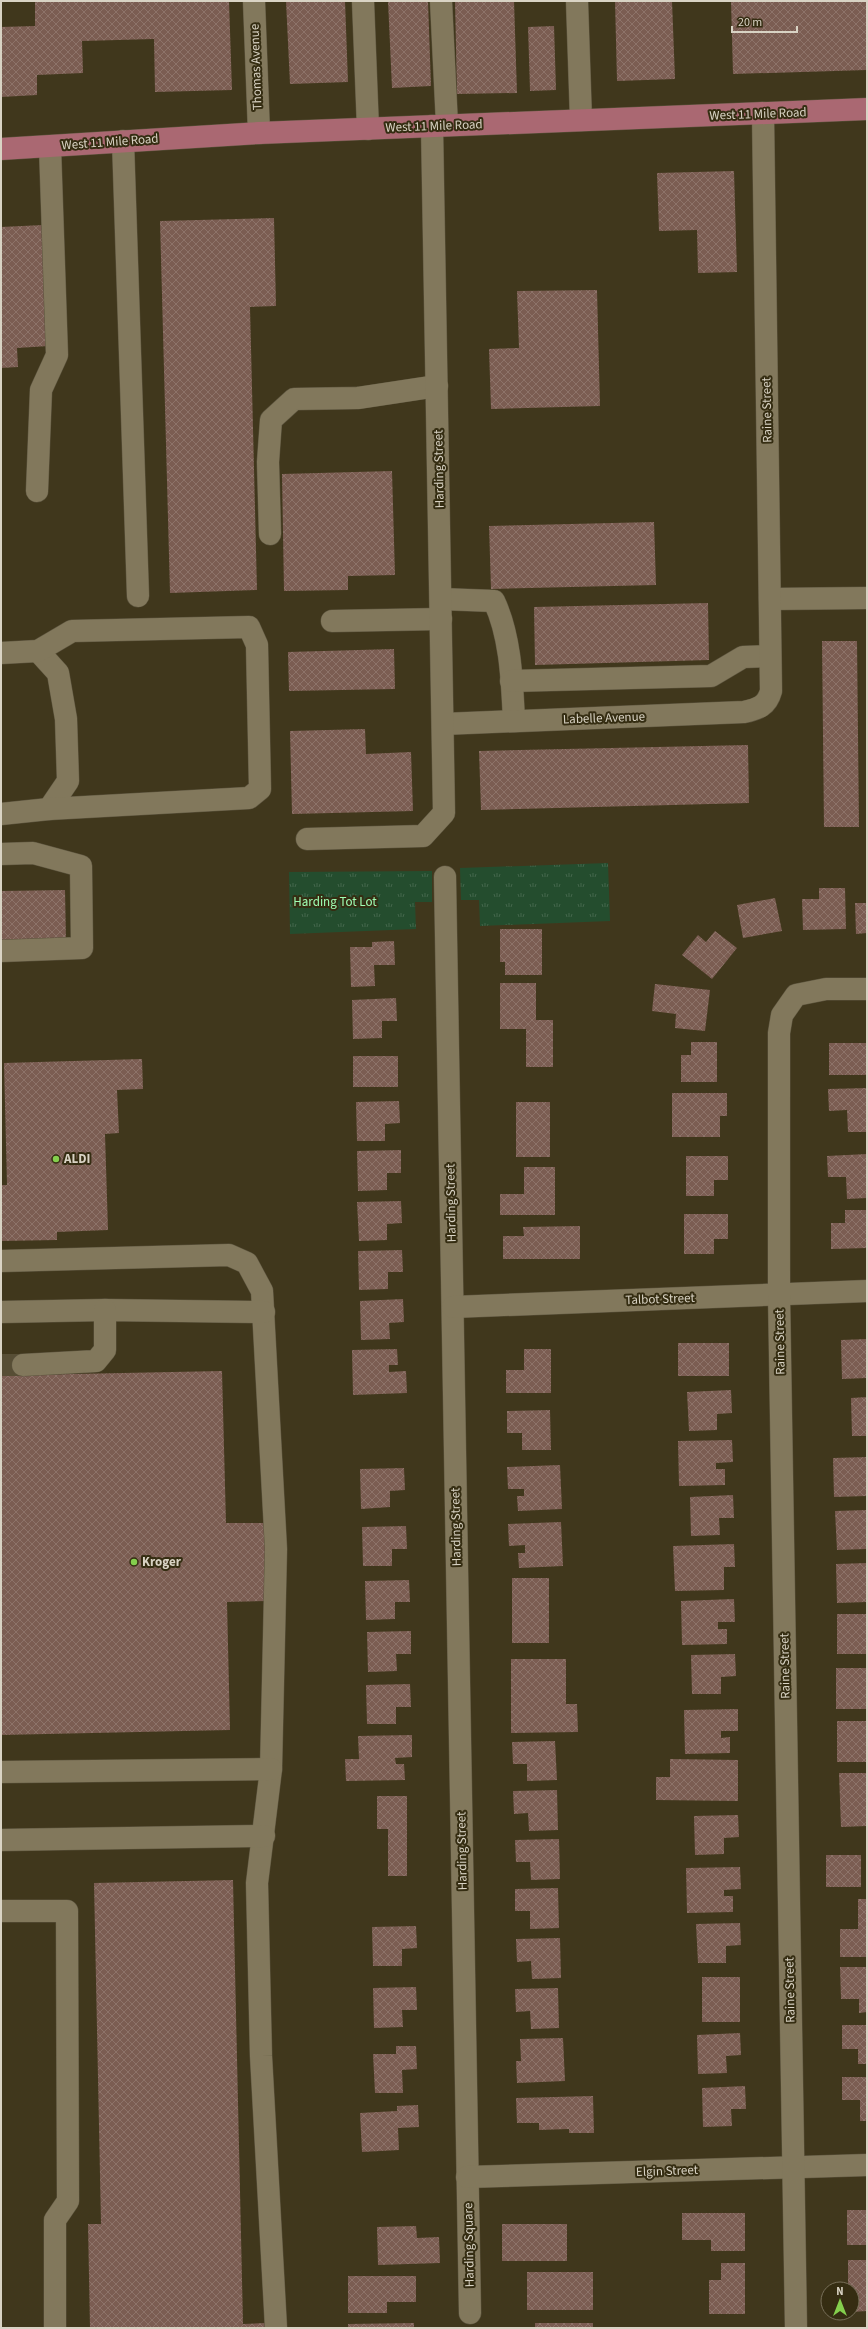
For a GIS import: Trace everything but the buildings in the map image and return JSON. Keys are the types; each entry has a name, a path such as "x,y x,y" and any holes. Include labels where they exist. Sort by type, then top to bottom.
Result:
{"main road":[{"name":"West 11 Mile Road","path":"1,149 50,147 123,140 259,133 867,109"}],"street":[{"name":"Thomas Avenue","path":"254,1 259,133"},
{"path":"363,1 368,129"},
{"name":"Harding Street","path":"308,839 423,836 444,813 437,386 441,1"},
{"path":"577,1 581,120"},
{"name":"Raine Street","path":"763,114 771,692 769,699 764,705"},
{"path":"123,140 138,596"},
{"path":"37,491 40,390 57,355 50,147"},
{"path":"270,534 268,462 271,420 294,399 358,398 437,386"},
{"path":"770,599 867,598"},
{"path":"332,621 441,609 494,601 502,619 511,681 514,721"},
{"path":"1,653 38,651 72,631 249,627 257,645 260,789 249,798 49,809 1,814"},
{"path":"38,651 58,673 66,719 68,781 49,809"},
{"path":"511,681 711,676 743,657 770,656"},
{"name":"Labelle Avenue","path":"443,724 744,712 764,705"},
{"path":"1,854 33,853 81,866 82,948 1,951"},
{"name":"Harding Street","path":"445,877 467,2178"},
{"name":"Raine Street","path":"796,2328 779,1294 779,1033 782,1015 796,995 826,989 867,988"},
{"path":"1,1261 229,1255 246,1263 262,1291 276,1549 271,1769 264,1836 257,1883 260,2048 276,2328"},
{"name":"Talbot Street","path":"453,1307 867,1291"},
{"path":"1,1312 105,1310 264,1312"},
{"path":"23,1365 96,1361 105,1350 105,1310"},
{"path":"1,1772 271,1769"},
{"path":"1,1840 264,1836"},
{"path":"1,1911 67,1911 68,2201 55,2220 55,2328"},
{"name":"Elgin Street","path":"467,2178 867,2165"},
{"name":"Harding Square","path":"467,2178 470,2312"}],"green space":[{"path":"608,863 610,921 480,926 479,900 461,900 460,868"},
{"name":"Harding Tot Lot","path":"432,871 432,902 415,902 416,929 290,934 289,872"}],"tunnel":[{"path":"1,1365 23,1365"}],"place":[{"name":"ALDI","path":"56,1159"},
{"name":"Kroger","path":"134,1562"}]}
